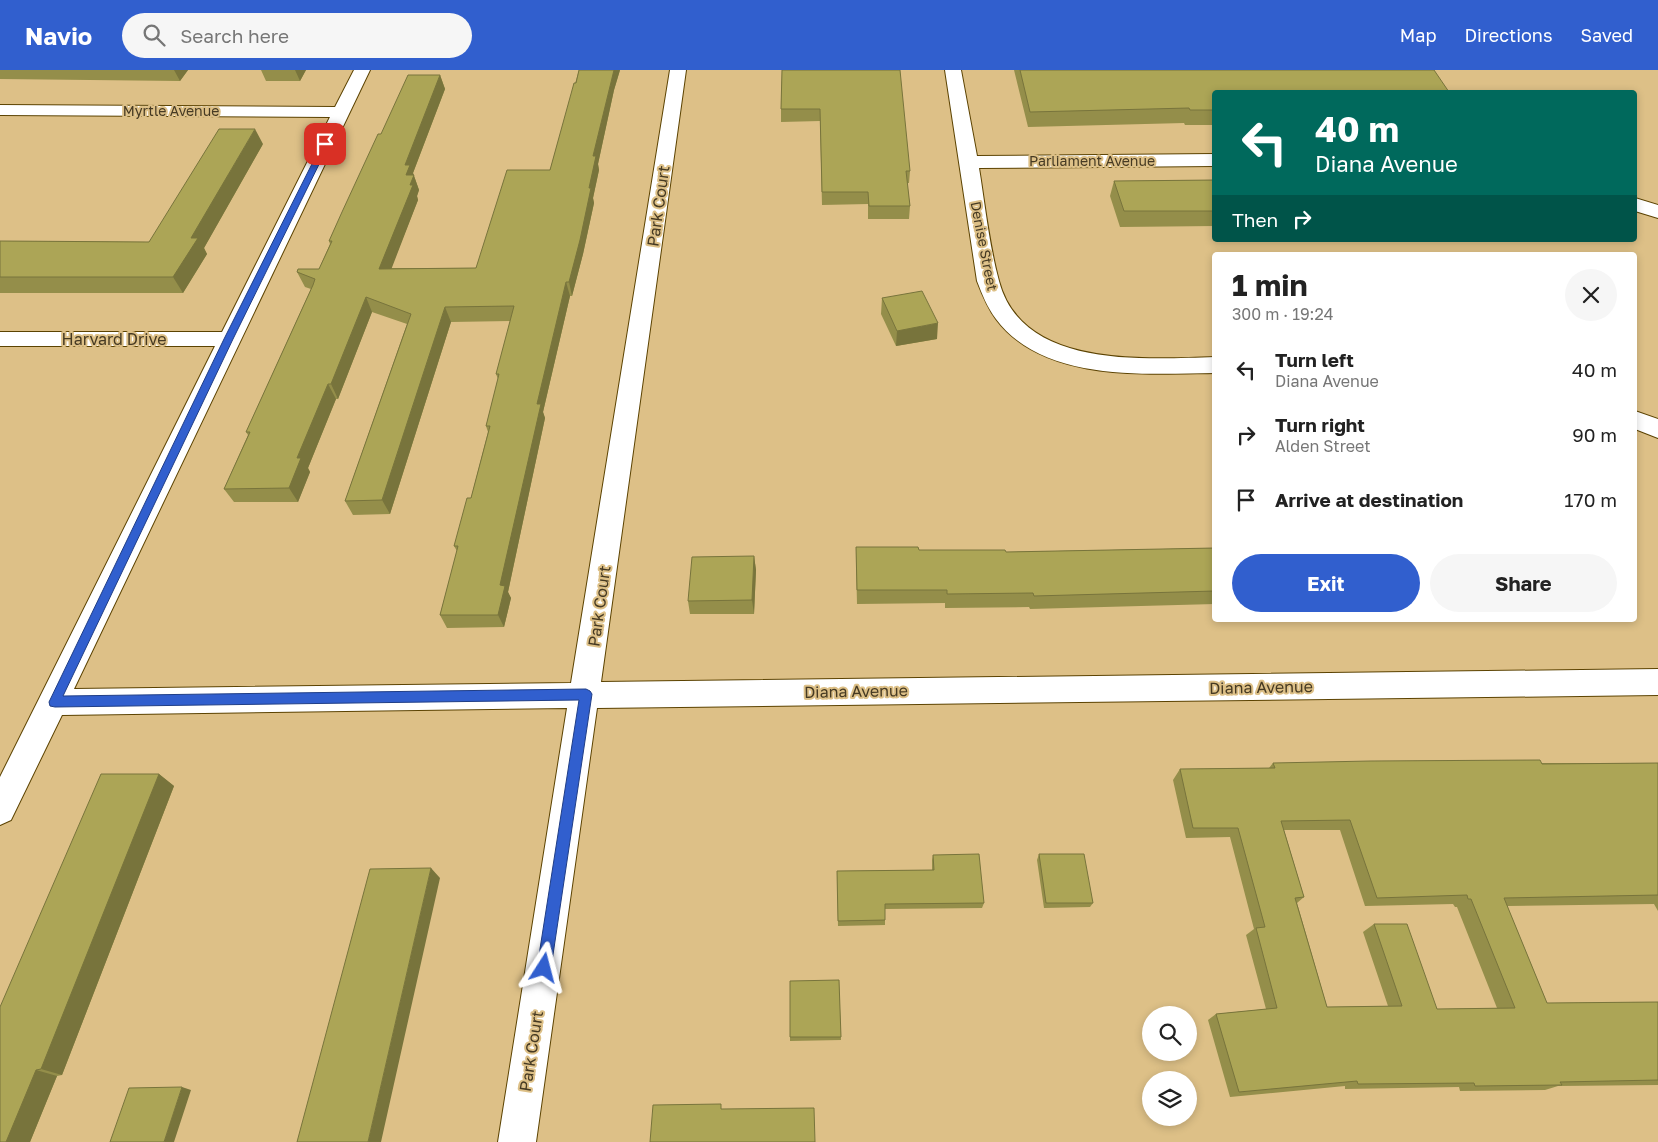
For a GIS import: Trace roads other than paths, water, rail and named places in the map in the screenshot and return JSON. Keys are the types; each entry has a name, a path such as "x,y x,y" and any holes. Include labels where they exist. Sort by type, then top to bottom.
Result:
{"street":[{"path":"0,810 55,702 228,339 362,70"},
{"name":"Park Court","path":"517,1142 586,694 678,70"},
{"name":"Denise Street","path":"953,70 988,281 1001,310 1023,334 1045,349 1080,359 1118,364 1212,365"},
{"name":"Myrtle Avenue","path":"0,110 341,112"},
{"name":"Parliament Avenue","path":"968,162 1212,160"},
{"path":"1637,205 1658,212"},
{"name":"Harvard Drive","path":"0,339 228,339"},
{"path":"1637,420 1658,429"},
{"name":"Diana Avenue","path":"55,702 1658,682"}]}
